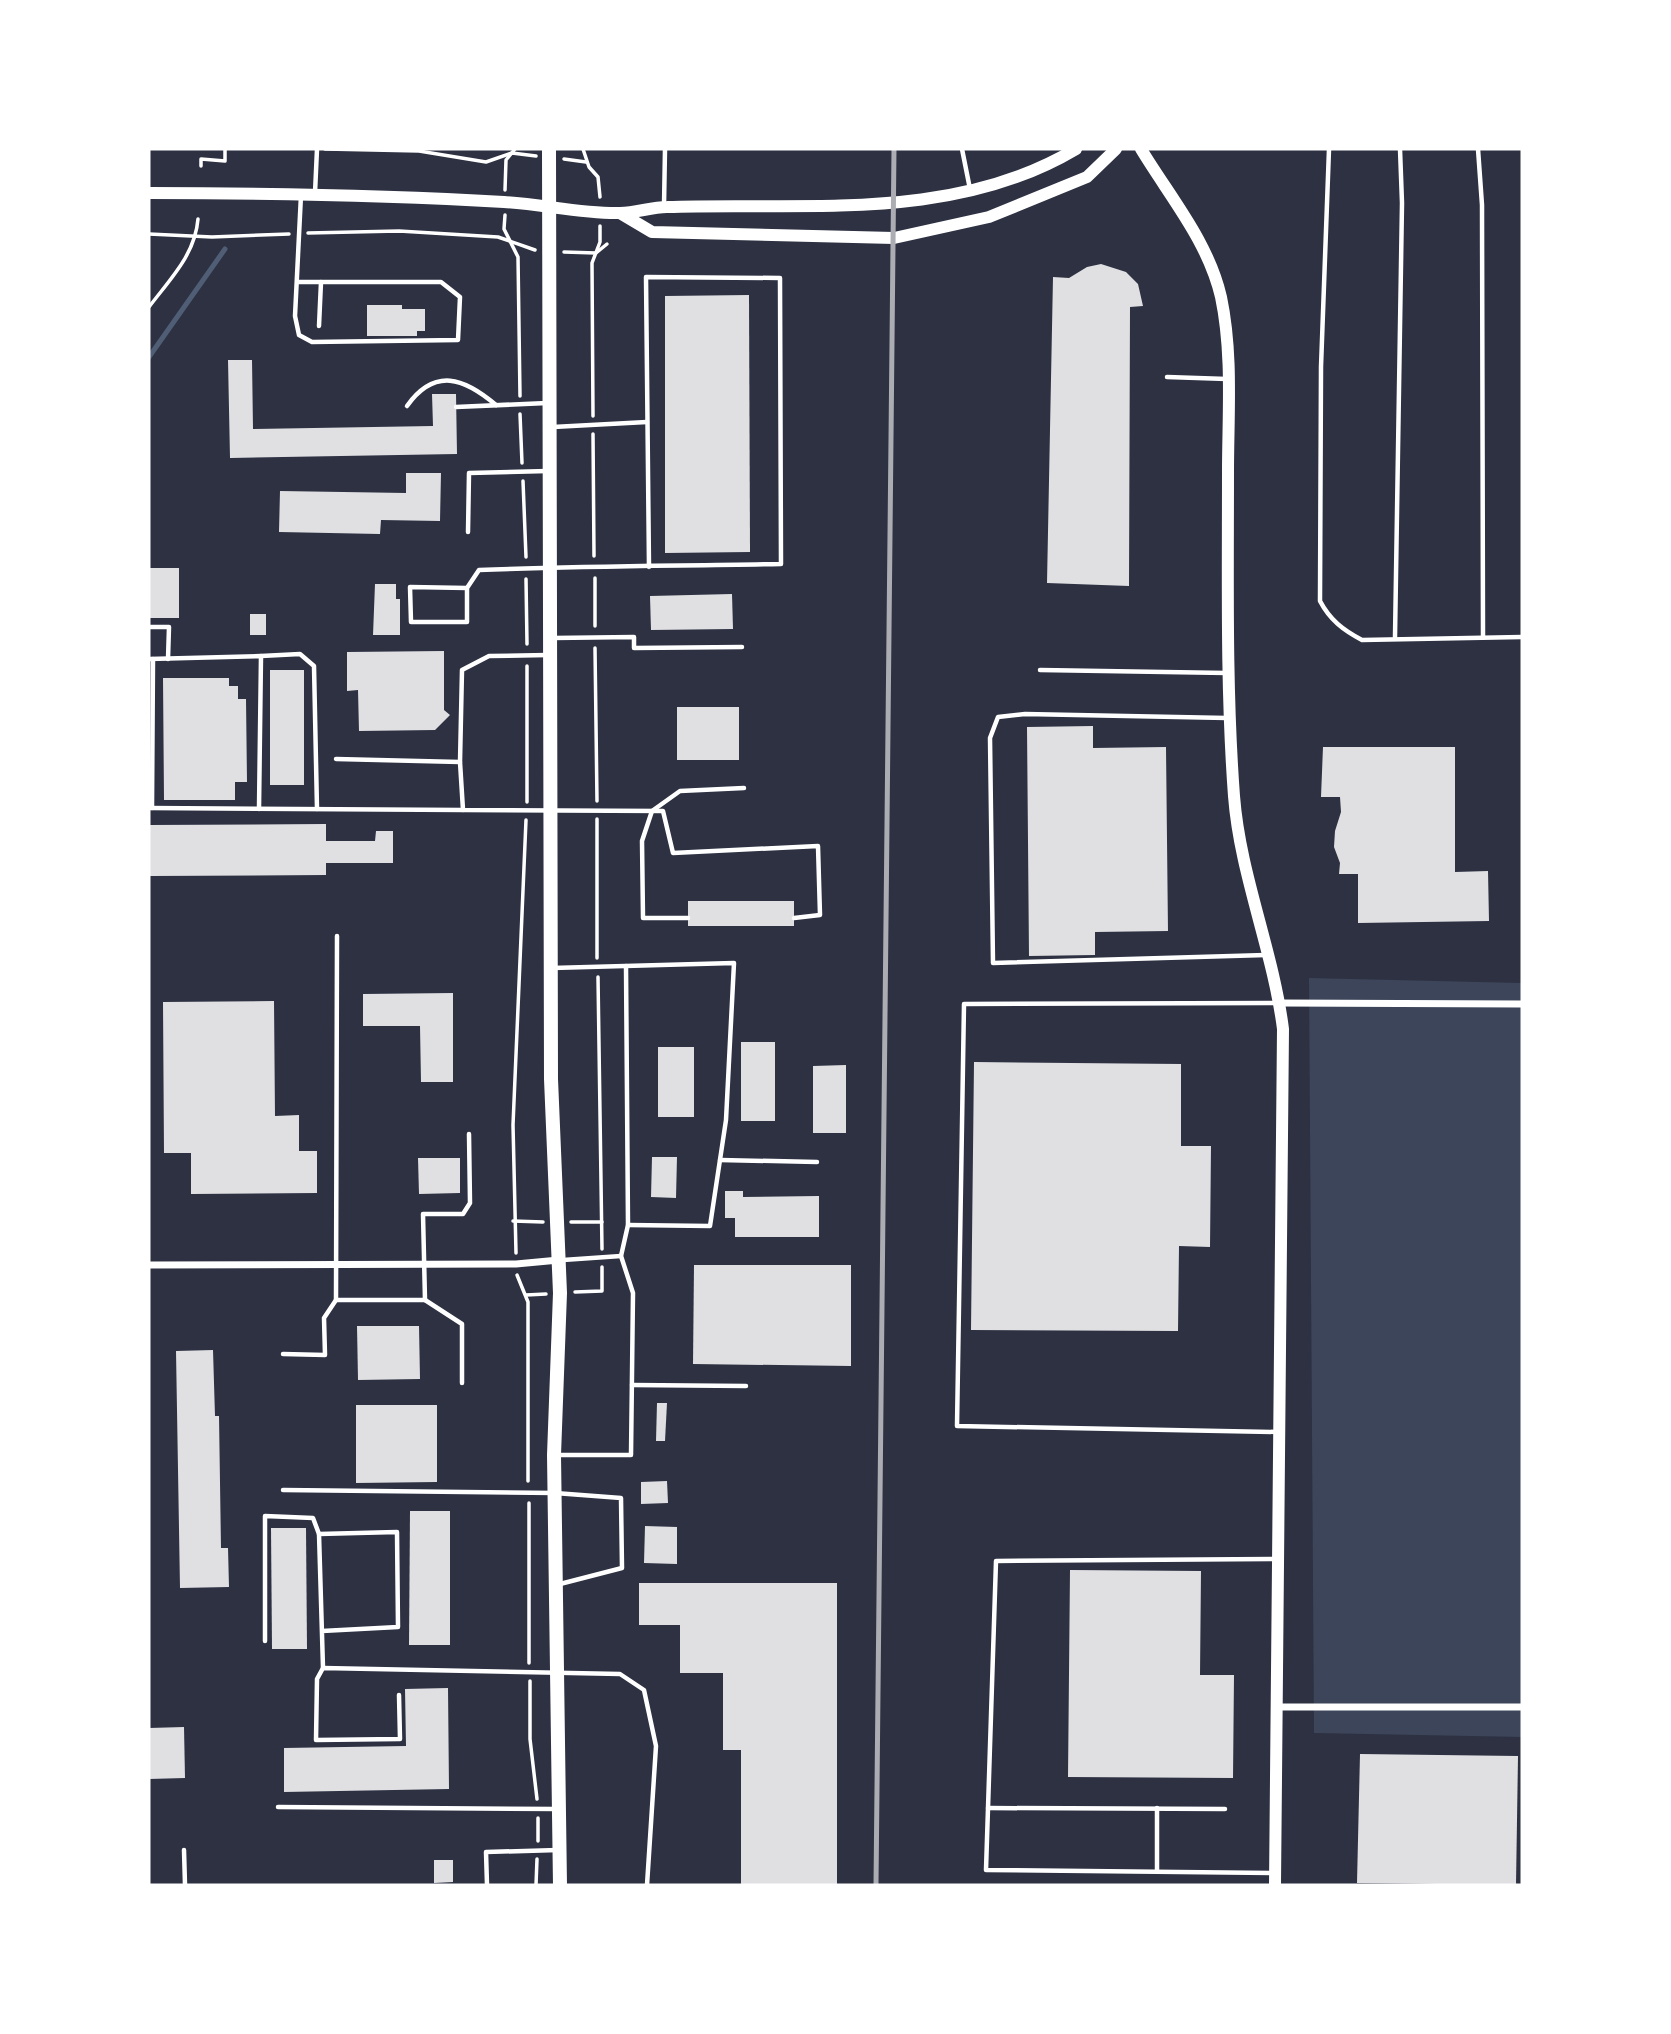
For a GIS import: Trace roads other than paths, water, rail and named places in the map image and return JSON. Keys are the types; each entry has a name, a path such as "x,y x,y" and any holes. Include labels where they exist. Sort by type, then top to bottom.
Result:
{"main road":[{"path":"549,149 551,1079 559,1260 554,1455 559,1885"}],"street":[{"path":"149,193 315,195 551,206 620,214 664,206 894,204 971,192 1049,165 1076,149"},
{"path":"620,214 652,232 894,238 957,227 1013,207 1087,177 1116,149"},
{"path":"1141,149 1204,247 1221,297 1228,379 1228,718 1236,822 1280,1003 1284,1098 1275,1879"},
{"path":"1280,1003 1522,1004"},
{"path":"149,1265 516,1264 559,1260"},
{"path":"1279,1707 1522,1707"}],"lane":[{"path":"315,195 317,149"},
{"path":"664,206 665,149"},
{"path":"962,149 971,192"},
{"path":"1329,149 1321,353 1320,601 1342,630 1362,640 1395,637 1522,636"},
{"path":"1395,637 1402,203 1400,149"},
{"path":"1478,149 1482,205 1483,636"},
{"path":"299,282 441,282 460,297 458,340 312,342 299,335 297,326 301,195"},
{"path":"467,588 410,587 411,622 467,622 467,588 479,570 549,568 649,567 781,564 780,278 646,277 649,567"},
{"path":"319,326 321,282"},
{"path":"1167,377 1228,379"},
{"path":"407,406 418,391 437,380 458,381 478,390 496,405"},
{"path":"456,407 548,402"},
{"path":"548,427 647,422"},
{"path":"468,531 469,473 548,471"},
{"path":"149,627 169,627 168,659"},
{"path":"549,638 634,637 634,648 742,648"},
{"path":"317,809 314,666 300,654 151,659 150,808 463,810 550,808 663,811 673,853 818,846 820,915 794,918"},
{"path":"463,810 460,762 462,670 489,656 549,655"},
{"path":"259,809 261,656"},
{"path":"1041,670 1228,673"},
{"path":"1228,718 1025,714 998,717 990,738 993,963 1267,956"},
{"path":"336,759 460,762"},
{"path":"688,918 643,918 642,841 652,811 680,791 744,788"},
{"path":"283,1354 325,1354 324,1318 335,1300 337,936"},
{"path":"551,968 734,963 726,1120 710,1226 628,1225"},
{"path":"554,1455 631,1455 633,1293 621,1256 628,1225 626,966"},
{"path":"1280,1003 964,1004 957,1426 1281,1432"},
{"path":"425,1300 423,1214 463,1214 470,1203 469,1134"},
{"path":"720,1160 817,1162"},
{"path":"559,1260 621,1256"},
{"path":"335,1300 425,1300 462,1324 462,1383"},
{"path":"632,1385 746,1386"},
{"path":"283,1490 555,1493 621,1498 622,1568 556,1585"},
{"path":"265,1641 265,1516 313,1518 319,1534 323,1668 317,1678 316,1740 400,1739 399,1695"},
{"path":"319,1534 397,1532 398,1627 322,1631"},
{"path":"1275,1879 1157,1871 986,1870 996,1561 1280,1559"},
{"path":"323,1668 620,1674 644,1690 656,1746 647,1885"},
{"path":"278,1807 559,1809"},
{"path":"988,1808 1225,1809"},
{"path":"1157,1808 1157,1871"},
{"path":"184,1850 185,1885"},
{"path":"487,1885 486,1852 559,1850"}],"waterway":[{"path":"149,357 225,249"}],"railway":[{"path":"876,1885 894,149"}]}
